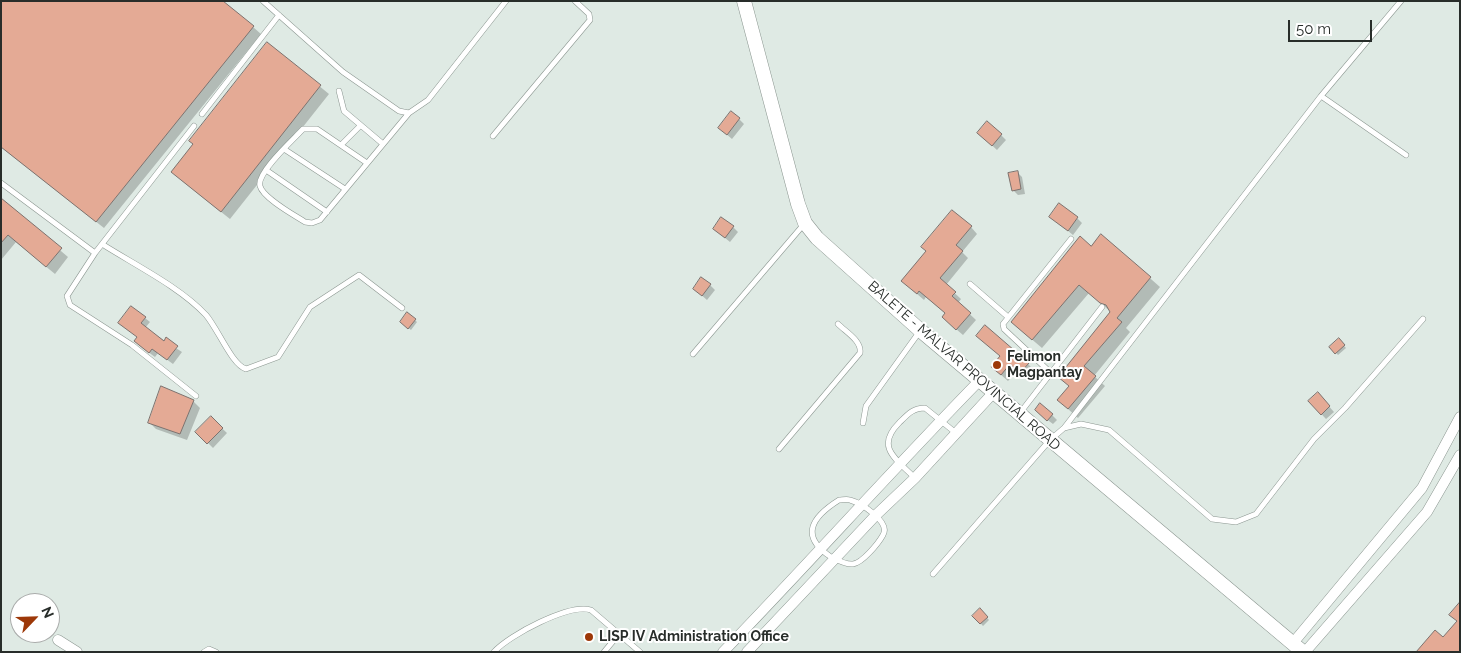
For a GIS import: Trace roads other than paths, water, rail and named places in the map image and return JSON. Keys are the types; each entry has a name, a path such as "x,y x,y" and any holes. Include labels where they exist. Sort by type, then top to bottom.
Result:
{"main road":[{"name":"BALETE - MALVAR PROVINCIAL ROAD","path":"744,1 798,204 805,223 817,238 921,331 1300,649"}],"street":[{"path":"723,652 821,550 940,420 980,380"},
{"path":"747,652 876,515 915,478 994,392"},
{"path":"1300,649 1367,552 1422,488 1460,417"},
{"path":"1300,649 1427,512 1460,455"},
{"path":"1412,500 1427,512"},
{"path":"60,641 77,652"}],"lane":[{"path":"263,1 343,72 400,111 408,113"},
{"path":"367,163 317,129 303,129 266,170 260,180 260,187 266,196 305,222 312,223 320,220 346,189 408,113 428,100 506,1"},
{"path":"493,136 590,20 589,14 576,1"},
{"path":"932,574 1050,440 1064,428 1321,96 1401,1"},
{"path":"202,114 279,15"},
{"path":"339,91 344,111 383,144"},
{"path":"1321,96 1406,155"},
{"path":"194,126 95,253 67,296 70,305 125,340 196,396"},
{"path":"342,145 360,126"},
{"path":"284,149 346,189"},
{"path":"266,170 327,212"},
{"path":"1,182 95,253"},
{"path":"693,354 805,223"},
{"path":"1051,373 1004,329 1003,324 1071,238"},
{"path":"102,244 198,307 217,328 235,363 246,369 278,357 310,307 359,275 402,308"},
{"path":"970,284 1008,317"},
{"path":"1020,413 1102,308"},
{"path":"1064,428 1081,424 1109,430 1212,519 1236,522 1256,514 1314,439 1345,408 1423,319"},
{"path":"779,449 860,353 861,348 858,342 838,324"},
{"path":"863,423 866,406 921,331"},
{"path":"915,478 889,450 888,438 890,432 911,411 925,408 956,434"},
{"path":"838,500 851,500 876,515 883,522 884,534 860,561 853,564 835,559 821,550 812,539 811,527 814,521 838,500"},
{"path":"494,652 519,632 572,610 584,608 591,610 640,652"},
{"path":"604,652 619,634"},
{"path":"204,652 210,649 216,652"}],"place":[{"name":"Felimon Magpantay","path":"997,365"},
{"name":"LISP IV Administration Office","path":"589,637"}]}
